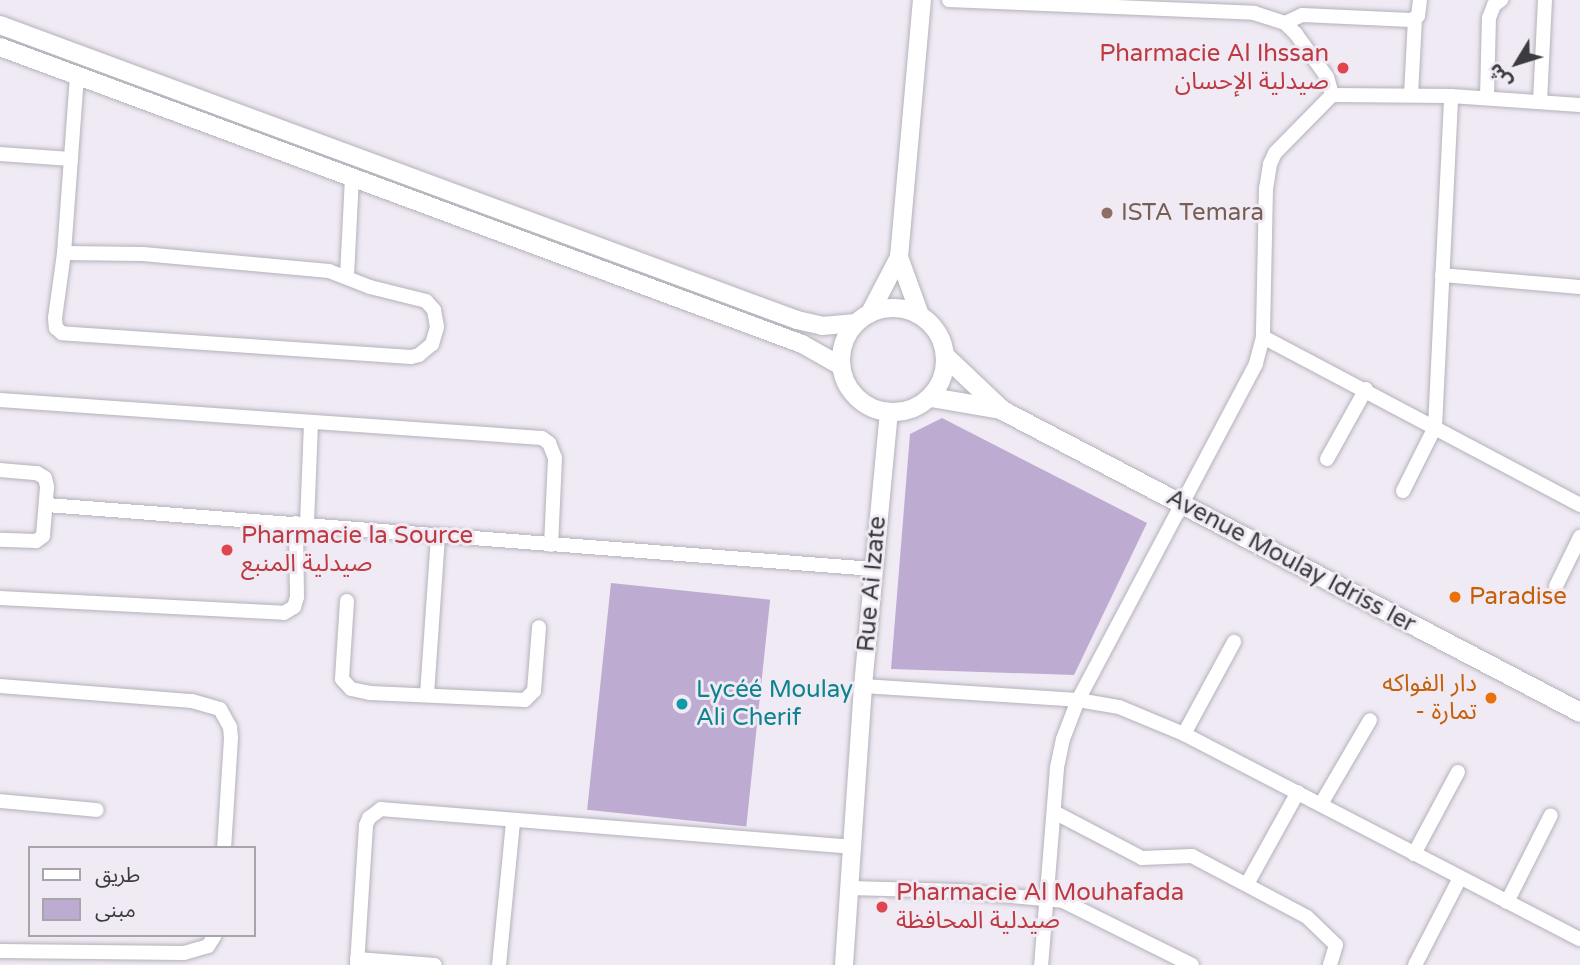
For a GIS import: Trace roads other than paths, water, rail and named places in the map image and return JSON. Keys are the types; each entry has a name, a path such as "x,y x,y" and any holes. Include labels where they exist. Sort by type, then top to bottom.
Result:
{"main road":[{"path":"946,357 1002,410"},
{"path":"931,397 1002,410"},
{"name":"Avenue Moulay Idriss Ier","path":"1002,410 1580,712"}],"street":[{"path":"920,315 899,257 922,0"},
{"path":"949,0 1237,6 1285,23 1309,48 1327,77 1332,95"},
{"path":"1411,95 1415,19 1420,0"},
{"path":"1487,98 1489,18 1494,5 1501,0"},
{"path":"1541,102 1545,0"},
{"path":"1285,23 1302,15 1415,19"},
{"path":"0,24 797,320 822,326 863,318 888,308 905,309 920,315 933,326 942,341 946,357 940,384 931,397 919,407 889,413 871,408 856,397 845,381 841,366 846,336 863,318 899,257"},
{"path":"0,47 802,344 841,366"},
{"path":"64,253 143,254 317,268 347,276 370,288 426,301 434,310 438,327 432,344 419,355 411,357 68,335 59,330 55,324 64,253 77,76"},
{"path":"1041,965 1063,739 1078,700 1256,363 1263,337 1266,188 1270,164 1288,139 1332,95 1451,96 1580,105"},
{"path":"1404,491 1436,427 1451,96"},
{"path":"0,153 71,159"},
{"path":"347,276 352,176"},
{"path":"1442,275 1580,287"},
{"path":"1263,337 1366,389 1580,505"},
{"path":"1327,459 1366,389"},
{"path":"0,400 542,438 549,443 555,458 551,545"},
{"name":"Rue Ai Izate","path":"844,965 863,685 889,413"},
{"path":"0,598 284,613 294,607 297,597 311,422"},
{"path":"0,470 42,475 47,482 45,532 40,539 0,540"},
{"path":"47,505 874,569"},
{"path":"427,694 438,535"},
{"path":"1556,586 1580,537"},
{"path":"347,601 341,672 346,684 369,692 515,700 529,698 534,691 539,627"},
{"path":"1184,734 1234,642"},
{"path":"863,685 1078,700 1119,707 1184,734 1507,902 1578,934"},
{"path":"0,686 192,701 220,709 230,727 231,738 224,846"},
{"path":"1321,804 1370,720"},
{"path":"1414,854 1458,772"},
{"path":"1247,884 1298,792"},
{"path":"0,801 97,810"},
{"path":"435,965 357,962 365,835 369,818 374,813 389,808 513,821 853,847"},
{"path":"1054,812 1135,856 1149,859 1182,854 1192,856 1307,916 1334,939 1336,953 1329,965"},
{"path":"1507,902 1551,815"},
{"path":"499,965 513,821"},
{"path":"1415,965 1460,878"},
{"path":"850,888 958,891 1047,898 1079,908 1192,965"},
{"path":"0,950 184,953 208,946 214,937"}],"place":[{"name":"Pharmacie Al Ihssan صيدلية الإحسان","path":"1343,68"},
{"name":"ISTA Temara","path":"1107,213"},
{"name":"Pharmacie la Source صيدلية المنبع","path":"227,550"},
{"name":"Paradise","path":"1455,597"},
{"name":"دار الفواكه - تمارة","path":"1491,698"},
{"name":"Lycéé Moulay Ali Cherif","path":"682,704"},
{"name":"Pharmacie Al Mouhafada صيدلية المحافظة","path":"882,907"}]}
